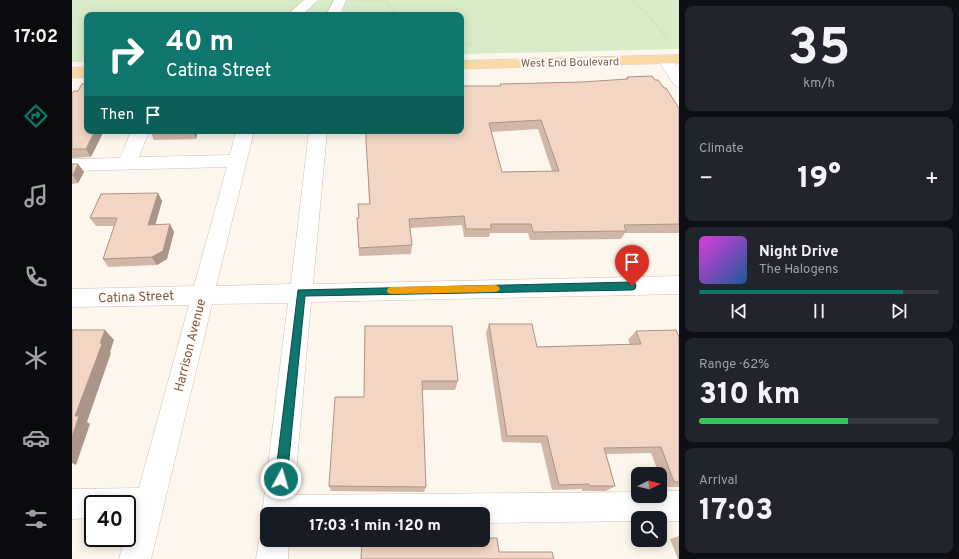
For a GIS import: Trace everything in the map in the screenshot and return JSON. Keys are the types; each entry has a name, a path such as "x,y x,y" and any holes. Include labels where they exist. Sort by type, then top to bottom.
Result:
{"main road":[{"name":"West End Boulevard","path":"464,65 672,60"},
{"path":"72,73 84,72"}],"street":[{"path":"298,12 312,0"},
{"path":"334,12 340,0"},
{"path":"672,60 679,82"},
{"path":"127,164 139,134"},
{"name":"Harrison Avenue","path":"135,559 244,134"},
{"path":"279,507 318,134"},
{"path":"72,165 237,161"},
{"name":"Catina Street","path":"72,298 202,294 679,285"},
{"path":"72,504 149,502"},
{"path":"490,509 679,506"},
{"path":"272,559 273,547"}],"path":[{"path":"358,0 386,0 394,12"},
{"path":"631,0 649,13 660,26 672,45"}],"green space":[{"path":"72,0 679,0 679,49 464,54 464,12 84,12 84,62 72,62"}],"building":[{"path":"652,76 655,80 658,80 664,88 666,88 679,108 679,224 624,225 626,231 533,232 531,224 491,224 491,229 466,229 464,216 409,219 412,245 359,248 357,218 359,218 358,204 370,204 366,134 464,134 464,86 501,86 500,84 582,82 628,79 627,77","holes":["541,120 559,171 502,172 489,123"]},
{"path":"82,84 84,84 84,134 94,134 86,149 72,149 72,93 74,91 78,91"},
{"path":"72,164 78,164 73,175 72,175"},
{"path":"158,193 148,225 170,224 163,251 152,257 103,259 117,218 90,218 101,194"},
{"path":"489,324 532,324 537,347 641,344 636,331 676,330 679,337 679,482 674,482 661,447 604,448 615,486 590,486 589,484 559,485 547,436 507,436"},
{"path":"365,326 452,326 458,381 422,381 426,487 329,486 335,397 364,397"},
{"path":"72,330 105,330 100,343 102,344 75,416 79,416 72,437"},
{"path":"490,538 497,538 499,552 552,552 554,559 361,559 362,547 490,547"}],"slow traffic":[{"path":"391,291 495,289"}],"route":[{"path":"281,479 301,292 632,286"}]}
